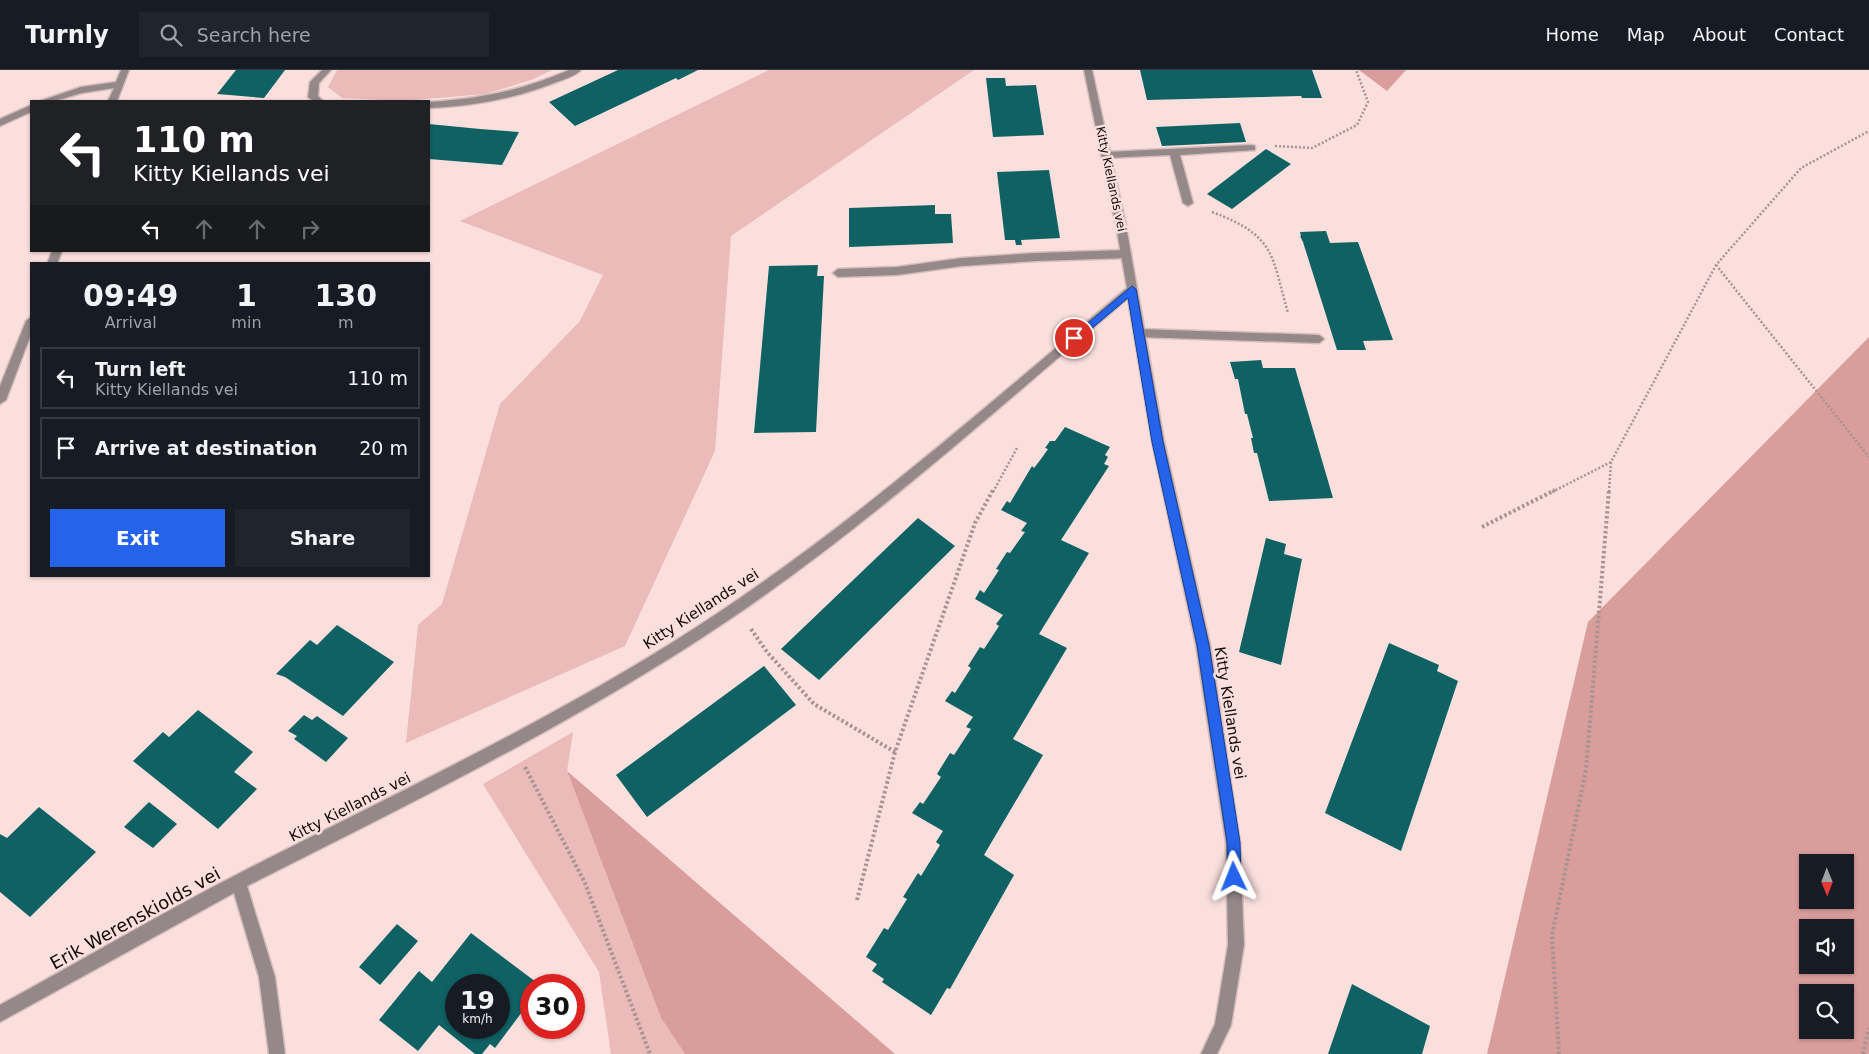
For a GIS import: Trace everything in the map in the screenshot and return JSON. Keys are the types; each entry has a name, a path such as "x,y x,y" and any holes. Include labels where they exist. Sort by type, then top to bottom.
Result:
{"street":[{"path":"112,100 125,70"},
{"path":"316,100 312,97 315,82 328,70"},
{"path":"430,105 471,103 521,93 578,70"},
{"name":"Kitty Kiellands vei","path":"1088,70 1126,254 1158,442 1203,645 1233,842 1236,945 1223,1025 1209,1054"},
{"path":"49,100 81,90 119,84"},
{"path":"0,122 30,108"},
{"path":"1106,155 1252,148"},
{"path":"1174,152 1188,204"},
{"path":"838,273 897,271 962,262 1036,257 1126,254"},
{"name":"Kitty Kiellands vei","path":"238,882 512,742 641,668 736,608 851,524 1132,289"},
{"path":"0,400 30,323"},
{"path":"1139,333 1319,339"},
{"name":"Erik Werenskiolds vei","path":"0,1014 238,882 266,977 277,1054"}],"path":[{"path":"1252,148 1272,146 1312,148 1358,125 1368,102 1356,70"},
{"path":"1559,1054 1552,935 1586,770 1611,462 1716,265 1801,168 1869,131"},
{"path":"1188,204 1239,222 1260,236 1272,255 1291,322 1288,338"},
{"path":"1716,265 1869,457"},
{"path":"857,900 895,752 975,523 1017,448"},
{"path":"1482,527 1611,462"},
{"path":"736,608 767,652 814,704 895,752"},
{"path":"512,742 584,883 650,1054"},
{"path":"1863,1054 1869,1028"}],"shaded area":[{"path":"337,70 552,70 531,80 485,94 413,100 342,98 328,87"},
{"path":"769,70 974,70 731,236 715,451 625,646 406,743 418,625 442,604 500,404 580,321 603,275 460,221"},
{"path":"1359,70 1406,70 1387,91"},
{"path":"1869,337 1869,1054 1487,1054 1588,622"},
{"path":"573,732 567,771 661,1018 685,1054 611,1054 599,972 483,784"},
{"path":"567,771 895,1054 685,1054 661,1018"}],"building":[{"path":"236,70 285,70 264,98 217,94"},
{"path":"618,70 698,70 678,80 676,78 575,126 549,102"},
{"path":"1140,70 1312,70 1322,98 1302,98 1301,96 1147,100"},
{"path":"986,78 1005,78 1006,86 1036,85 1044,135 993,137"},
{"path":"1240,123 1246,142 1162,146 1156,127"},
{"path":"430,124 519,132 502,165 430,159"},
{"path":"1266,149 1291,164 1232,209 1207,194"},
{"path":"1049,170 1060,238 1021,240 1022,245 1016,245 1015,240 1005,240 997,172"},
{"path":"935,205 935,214 951,214 953,243 849,247 849,208"},
{"path":"1326,231 1330,243 1358,242 1393,340 1363,341 1366,350 1337,350 1300,236 1300,232"},
{"path":"818,265 817,276 824,276 816,432 754,433 769,266"},
{"path":"1261,360 1263,368 1295,368 1333,498 1269,501 1257,453 1254,453 1251,438 1253,438 1247,414 1245,414 1238,379 1235,379 1230,362"},
{"path":"1065,427 1110,447 1105,455 1108,457 1104,464 1109,466 1061,540 1089,553 1039,634 1067,648 1013,739 1043,755 984,855 1014,875 950,989 947,988 931,1015 882,982 884,979 872,971 877,964 866,957 884,928 888,930 907,899 903,897 918,873 921,876 940,845 936,842 943,831 912,813 920,802 923,804 941,777 937,774 950,753 954,755 971,729 966,727 973,717 945,701 952,691 955,693 971,668 968,666 980,647 984,649 999,626 996,624 1003,615 975,599 980,590 984,593 999,570 996,569 1007,552 1010,553 1025,532 1021,531 1027,523 1001,510 1007,501 1010,503 1032,466 1034,468 1048,449 1045,448 1050,441 1055,441"},
{"path":"918,518 955,546 819,680 781,649"},
{"path":"1266,538 1286,544 1284,554 1302,559 1281,665 1239,652"},
{"path":"337,625 394,662 343,716 285,677 276,674 310,640 317,645"},
{"path":"1389,643 1439,665 1437,671 1458,681 1401,851 1325,813"},
{"path":"764,666 796,705 647,817 616,775"},
{"path":"198,710 253,752 234,772 257,789 218,829 133,761 163,732 169,737"},
{"path":"304,715 312,720 317,716 348,738 326,762 294,739 297,736 288,731"},
{"path":"149,802 177,824 153,848 124,827"},
{"path":"39,807 96,852 30,917 0,892 0,834 7,838"},
{"path":"397,924 418,941 380,985 359,967"},
{"path":"471,933 525,974 520,974 520,1015 510,1028 510,974 445,974 445,1030 439,1025 418,1051 379,1020 419,971 432,982"},
{"path":"1352,984 1430,1026 1422,1054 1328,1054"},
{"path":"456,1039 502,1039 495,1048 490,1044 482,1054 475,1054"}],"route":[{"path":"1074,338 1132,289 1158,442 1203,645 1233,842 1234,877"}]}
